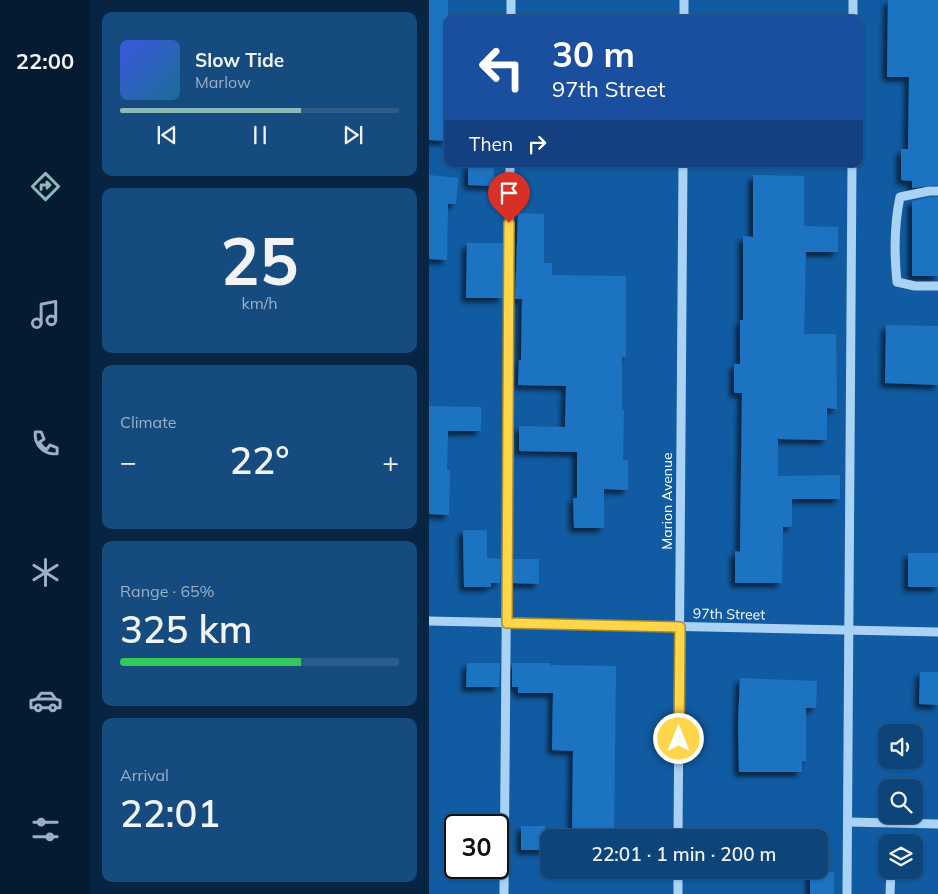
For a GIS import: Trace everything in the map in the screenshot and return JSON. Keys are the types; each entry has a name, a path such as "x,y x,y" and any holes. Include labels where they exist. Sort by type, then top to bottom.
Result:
{"street":[{"path":"511,0 511,15"},
{"path":"684,0 684,15"},
{"path":"853,0 853,15"},
{"path":"505,894 510,167"},
{"name":"Marion Avenue","path":"678,829 683,167"},
{"path":"847,894 852,167"},
{"path":"938,191 900,197 895,222 897,282 915,286 938,286"},
{"name":"97th Street","path":"429,621 938,632"},
{"path":"848,822 938,824"},
{"path":"678,879 678,894"},
{"path":"891,879 891,894"}],"building":[{"path":"429,0 448,0 448,15 444,15 444,141 429,140"},
{"path":"888,0 939,0 939,185 912,188 912,181 901,180 901,149 908,149 909,77 887,77"},
{"path":"468,167 494,167 494,186 468,185"},
{"path":"429,175 458,178 456,204 448,204 447,260 429,259"},
{"path":"753,175 804,176 804,226 838,227 838,252 806,252 804,334 836,334 837,409 827,408 827,440 778,439 778,476 840,475 840,499 792,499 792,527 783,527 782,583 735,583 735,551 740,552 742,393 734,393 734,364 740,364 740,320 743,320 743,236 753,237"},
{"path":"939,197 939,276 912,276 912,201"},
{"path":"518,213 544,214 544,263 552,263 552,275 626,276 626,357 622,357 622,410 624,410 623,460 628,460 628,490 604,489 604,528 574,528 573,498 577,498 577,452 519,451 519,426 565,427 566,386 518,385 519,360 521,360 522,299 515,299"},
{"path":"467,243 503,243 503,298 466,298"},
{"path":"886,325 939,326 939,385 885,383"},
{"path":"429,406 481,407 481,431 448,431 447,470 450,470 449,515 429,514"},
{"path":"463,530 487,530 487,558 501,559 500,583 491,583 491,587 464,587"},
{"path":"908,553 939,553 939,587 908,587"},
{"path":"513,559 539,559 539,584 513,583"},
{"path":"467,663 500,663 499,687 466,687"},
{"path":"512,663 616,666 614,829 572,829 573,751 552,750 553,693 518,693 518,687 512,687"},
{"path":"920,672 939,672 939,705 919,704"},
{"path":"740,678 817,681 816,708 806,708 806,761 802,761 802,772 739,772 738,724"},
{"path":"521,826 545,826 545,829 540,829 540,850 521,850"},
{"path":"828,872 834,872 834,894 810,894 810,879 828,879"}],"route":[{"path":"509,223 507,623 680,627 679,739"}]}
